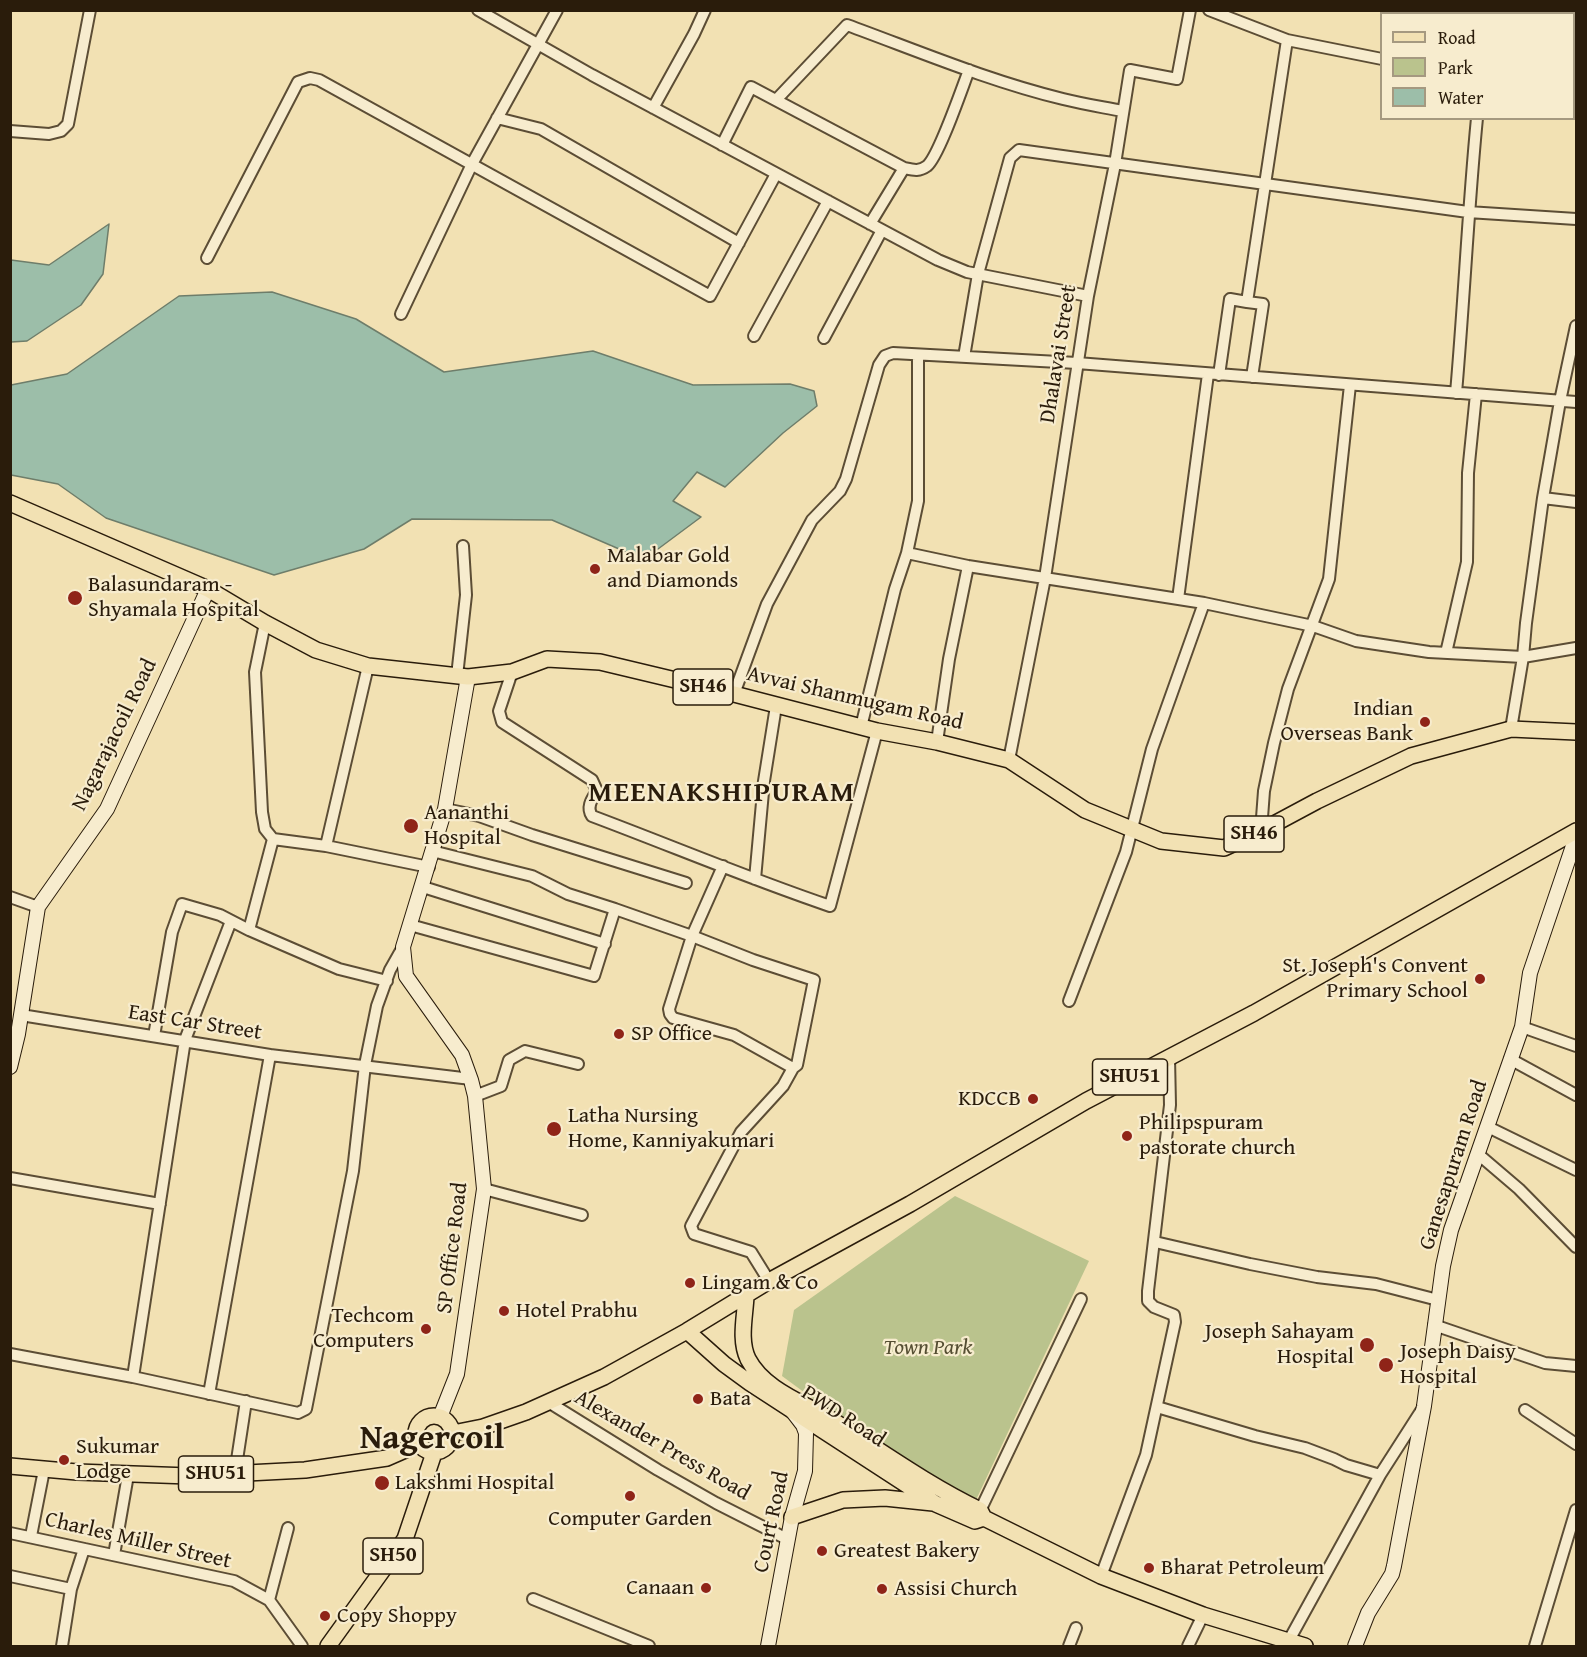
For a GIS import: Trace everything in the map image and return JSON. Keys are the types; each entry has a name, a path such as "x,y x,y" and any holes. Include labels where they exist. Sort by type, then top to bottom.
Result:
{"main road":[{"name":"Avvai Shanmugam Road","path":"10,503 208,589 316,650 368,666 463,677 512,672 547,658 600,662 877,731 937,742 1009,760 1085,810 1161,841 1224,848 1411,756 1511,729 1576,732"},
{"name":"SHU51","path":"453,1433 483,1427 550,1403 603,1377 1086,1101 1254,1013 1576,831"},
{"name":"PWD Road","path":"746,1296 743,1346 749,1361 759,1374 778,1390 830,1419 980,1516 1101,1576 1203,1615 1305,1647"},
{"name":"PWD Road","path":"687,1331 724,1364 936,1504 980,1516"},
{"path":"432,1416 440,1417 448,1422 453,1433 445,1449 434,1453 423,1449 416,1432 421,1422 432,1416"},
{"name":"SHU51","path":"10,1466 128,1475 189,1476 305,1470 387,1458 419,1444"},
{"name":"SH50","path":"328,1647 405,1539 434,1453"},
{"path":"792,1517 843,1500 885,1498 936,1504"}],"street":[{"path":"10,131 49,134 61,131 68,124 90,10"},
{"path":"401,314 472,164 558,10"},
{"path":"653,108 705,10"},
{"name":"Dhalavai Street","path":"1009,760 1045,578 1088,296 1130,70 1177,79 1190,10"},
{"path":"1209,10 1287,40 1380,59"},
{"path":"483,12 653,108 938,260 967,272 1088,296"},
{"path":"776,100 847,25 969,70 1065,100 1122,111"},
{"path":"1247,302 1287,40"},
{"path":"722,145 751,87 904,168 921,170 929,165 944,135 969,70"},
{"path":"207,258 298,82 304,79 319,80 710,296 777,174"},
{"path":"498,118 541,129 739,243"},
{"path":"1456,393 1477,120"},
{"path":"964,357 978,274 1010,158 1015,153 1024,150 1468,212 1576,219"},
{"path":"870,224 904,168"},
{"path":"754,336 828,201"},
{"path":"824,339 882,230"},
{"path":"1178,599 1213,374 1230,299 1263,304 1252,377"},
{"path":"1511,729 1523,657 1543,498 1576,326"},
{"path":"734,694 767,604 812,520 840,491 846,479 882,360 893,353 1077,363 1576,402"},
{"path":"861,727 907,553 918,501 918,355"},
{"path":"1261,831 1264,791 1288,689 1329,579 1350,385"},
{"path":"1446,653 1467,562 1468,473 1476,394"},
{"path":"1543,498 1576,502"},
{"path":"463,546 466,595 463,677"},
{"path":"907,553 968,566 1204,603 1313,626 1356,641 1446,653 1523,657 1576,648"},
{"path":"937,742 968,566"},
{"name":"Nagarajacoil Road","path":"10,1067 21,1015 38,907 107,809 208,589"},
{"path":"1069,1001 1126,852 1152,749 1204,603"},
{"path":"265,623 255,672 262,812 265,829 273,839 326,846 429,867"},
{"path":"326,846 368,666"},
{"path":"512,672 499,711 502,722 592,780 597,790 589,805 592,816 830,906 877,731"},
{"name":"SP Office Road","path":"440,1417 457,1374 484,1189 475,1096 471,1079 462,1055 406,976 403,947 445,808 463,677"},
{"path":"755,879 764,781 776,706"},
{"path":"445,808 479,816 686,883"},
{"name":"Ganesapuram Road","path":"1355,1647 1368,1613 1392,1574 1424,1406 1443,1266 1451,1230 1522,1027 1530,973 1576,837"},
{"path":"249,930 273,839"},
{"path":"432,851 532,876 568,894 814,980 798,1065 793,1068 783,1086 741,1132 691,1226 694,1234 751,1252 769,1281"},
{"path":"723,866 692,936 669,1009 671,1016 734,1035 793,1068"},
{"path":"423,887 605,944"},
{"path":"10,897 38,907"},
{"path":"154,1036 171,932 182,904 220,915 339,969 387,981"},
{"path":"410,925 594,976 615,909"},
{"path":"133,1377 185,1040 231,921"},
{"path":"10,1354 133,1377 298,1413 307,1407 353,1171 365,1065 377,1006 390,970 403,947"},
{"name":"East Car Street","path":"21,1015 270,1055 471,1079"},
{"path":"1522,1027 1576,1046"},
{"path":"475,1096 501,1086 509,1060 525,1051 578,1064"},
{"path":"209,1394 270,1055"},
{"path":"1101,1576 1146,1455 1175,1318 1174,1315 1154,1307 1148,1301 1155,1242 1157,1197 1170,1105 1169,1057"},
{"path":"1510,1059 1576,1095"},
{"path":"1488,1127 1576,1170"},
{"path":"1478,1154 1519,1189 1576,1247"},
{"path":"10,1178 160,1204"},
{"path":"484,1189 582,1215"},
{"path":"1155,1242 1317,1277 1376,1284 1438,1300"},
{"path":"980,1516 1081,1299"},
{"path":"1434,1325 1545,1363 1576,1366"},
{"path":"235,1473 246,1401"},
{"name":"Alexander Press Road","path":"550,1403 658,1470 787,1539"},
{"path":"1288,1642 1380,1475 1424,1406"},
{"path":"1157,1407 1305,1448 1334,1458 1346,1465 1380,1475"},
{"path":"1525,1410 1576,1444"},
{"name":"Court Road","path":"768,1647 787,1539 805,1471 807,1453 807,1433 792,1411"},
{"path":"31,1536 44,1470"},
{"path":"114,1555 128,1475"},
{"path":"1535,1647 1576,1510"},
{"path":"268,1600 288,1528"},
{"name":"Charles Miller Street","path":"10,1533 234,1581 268,1600 302,1647"},
{"path":"62,1647 71,1589 84,1549"},
{"path":"10,1576 71,1589"},
{"path":"533,1599 649,1647"},
{"path":"1188,1647 1203,1615"},
{"path":"1069,1647 1076,1628"}],"green space":[{"name":"Town Park","path":"955,1196 1089,1261 975,1502 915,1474 782,1376 794,1310"}],"water":[{"path":"109,224 103,274 81,305 27,341 11,342 11,260 49,265"},
{"path":"272,292 356,319 444,372 593,351 693,385 790,384 814,391 817,406 783,433 725,487 697,472 673,501 701,517 658,549 633,555 552,520 412,519 364,549 274,575 106,518 58,484 11,475 11,385 67,374 179,296"}],"place":[{"name":"Malabar Gold and Diamonds","path":"595,569"},
{"name":"Balasundaram - Shyamala Hospital","path":"75,598"},
{"name":"Indian Overseas Bank","path":"1425,722"},
{"name":"Aananthi Hospital","path":"411,826"},
{"name":"St. Joseph's Convent Primary School","path":"1480,979"},
{"name":"SP Office","path":"619,1034"},
{"name":"KDCCB","path":"1033,1099"},
{"name":"Latha Nursing Home, Kanniyakumari","path":"554,1129"},
{"name":"Philipspuram pastorate church","path":"1127,1136"},
{"name":"Lingam & Co","path":"690,1283"},
{"name":"Hotel Prabhu","path":"504,1311"},
{"name":"Techcom Computers","path":"426,1329"},
{"name":"Joseph Sahayam Hospital","path":"1367,1345"},
{"name":"Joseph Daisy Hospital","path":"1386,1365"},
{"name":"Bata","path":"698,1399"},
{"name":"Sukumar Lodge","path":"64,1460"},
{"name":"Lakshmi Hospital","path":"382,1483"},
{"name":"Computer Garden","path":"630,1496"},
{"name":"Greatest Bakery","path":"822,1551"},
{"name":"Bharat Petroleum","path":"1149,1568"},
{"name":"Canaan","path":"706,1588"},
{"name":"Assisi Church","path":"882,1589"},
{"name":"Copy Shoppy","path":"325,1616"}],"district":[{"name":"MEENAKSHIPURAM","path":"722,794"},
{"name":"Nagercoil","path":"432,1439"}]}
